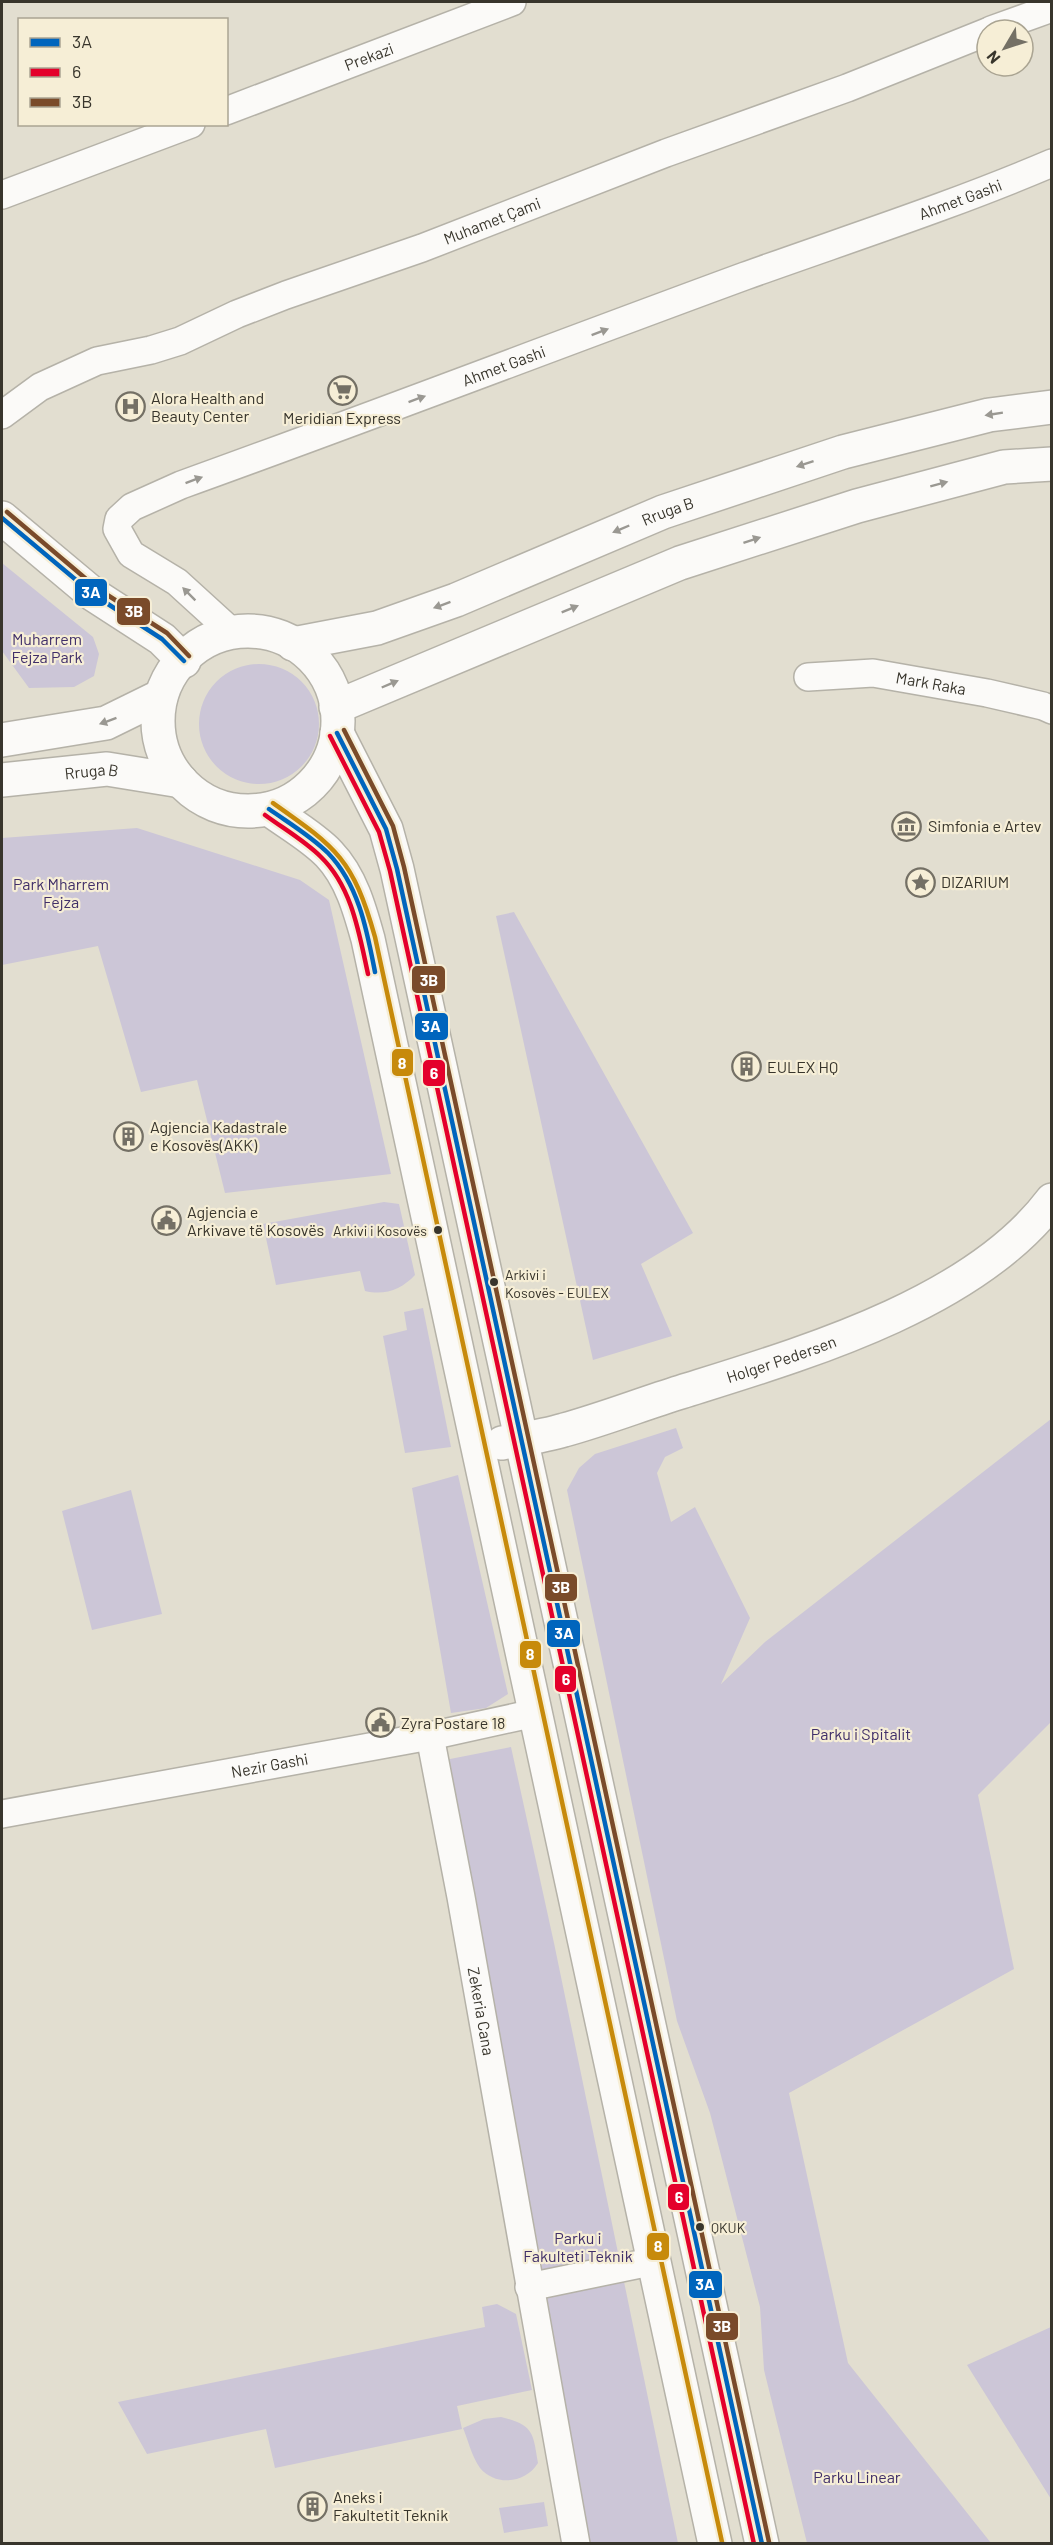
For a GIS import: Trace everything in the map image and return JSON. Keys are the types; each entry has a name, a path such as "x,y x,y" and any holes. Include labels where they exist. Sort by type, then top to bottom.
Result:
{"main road":[{"name":"Rruga B","path":"293,644 377,628 456,600 663,512 843,452 989,414 1052,407"},
{"path":"336,720 680,563 856,506 1004,467 1052,464"},
{"path":"2,518 94,595 162,639 184,661"},
{"path":"336,720 329,758 315,781 294,798 269,809 243,811 223,808 201,798 181,781 168,762 159,739 158,715 161,696 172,673 186,656 204,642 233,633 265,633 293,644 314,660 324,674 332,690 336,720 386,829 523,1439 739,2429 762,2544"},
{"path":"2,740 106,723 161,696"},
{"name":"Rruga B","path":"2,780 107,769 181,781"},
{"path":"269,809 329,854 347,880 359,908 368,939 716,2544"},
{"name":"Holger Pedersen","path":"478,1449 564,1430 763,1366 879,1322 923,1301 1006,1248 1052,1200"}],"street":[{"name":"Prekazi","path":"228,110 512,2"},
{"name":"Muhamet Çami","path":"1026,18 1052,9"},
{"name":"Muhamet Çami","path":"2,415 40,387 97,361 152,350 180,340 276,298 422,248 666,153 847,88 975,37"},
{"path":"2,195 185,126"},
{"name":"Ahmet Gashi","path":"233,633 177,582 131,554 117,529 119,519 132,507 181,485 500,369 746,276 943,207 1052,163"},
{"name":"Mark Raka","path":"808,677 873,673 987,693 1052,710"},
{"name":"Nezir Gashi","path":"2,1814 430,1736 535,1713"},
{"name":"Zekeria Cana","path":"430,1736 461,1897 576,2544"},
{"path":"529,2287 655,2261"}],"green space":[{"name":"Muharrem Fejza Park","path":"2,563 93,637 99,654 94,676 74,687 29,688 2,651"},
{"path":"259,664 282,669 301,682 314,701 319,724 314,747 301,766 282,779 259,784 236,779 217,766 204,747 199,724 204,701 217,682 236,669"},
{"name":"Park Mharrem Fejza","path":"137,828 300,880 329,900 391,1174 225,1193 197,1080 141,1092 98,946 2,965 2,838"},
{"path":"514,912 693,1233 641,1264 672,1336 593,1360 496,916"},
{"path":"384,1202 399,1204 415,1275 405,1284 386,1292 365,1291 360,1271 276,1285 263,1224"},
{"path":"423,1308 451,1447 405,1453 383,1336 407,1330 404,1312"},
{"path":"1051,1419 1051,1722 978,1795 1014,1969 789,2093 848,2363 991,2543 807,2543 764,2370 760,2307 710,2113 677,2021 567,1490 579,1468 595,1454 676,1428 683,1448 665,1457 657,1473 671,1522 695,1507 750,1618 721,1684 765,1642"},
{"path":"458,1475 508,1694 486,1708 451,1713 412,1488"},
{"path":"131,1490 162,1614 92,1630 62,1511"},
{"name":"Parku i Fakulteti Teknik","path":"511,1747 554,1943 678,2543 589,2543 540,2256 445,1760"},
{"path":"497,2304 516,2314 532,2390 457,2406 462,2429 275,2468 266,2429 147,2454 118,2402 485,2327 482,2307"},
{"path":"1051,2327 1051,2499 967,2365"},
{"path":"501,2417 526,2427 535,2444 538,2463 526,2475 511,2480 494,2478 480,2468 463,2428 484,2419"},
{"path":"544,2502 548,2526 504,2533 499,2508"}],"transit line":[{"name":"3B","path":"7,512 98,589 167,633 189,656"},
{"name":"3A","path":"2,518 94,595 162,639 184,661"},
{"name":"3B","path":"344,730 393,826 404,867 769,2542"},
{"name":"3A","path":"337,733 386,829 397,869 762,2544"},
{"name":"6","path":"330,736 379,832 390,871 754,2544"},
{"name":"8","path":"273,803 313,832 340,858 359,889 375,937 722,2542"},
{"name":"3A","path":"269,809 314,841 339,866 360,909 375,972"},
{"name":"6","path":"265,815 315,851 332,869 353,911 368,974"}],"place":[{"name":"Meridian Express","path":"342,390"},
{"name":"Alora Health and Beauty Center","path":"130,407"},
{"name":"Simfonia e Artev","path":"907,826"},
{"name":"DIZARIUM","path":"920,882"},
{"name":"EULEX HQ","path":"746,1067"},
{"name":"Agjencia Kadastrale e Kosovës(AKK)","path":"129,1136"},
{"name":"Agjencia e Arkivave të Kosovës","path":"166,1221"},
{"name":"Arkivi i Kosovës","path":"438,1230"},
{"name":"Arkivi i Kosovës - EULEX","path":"494,1282"},
{"name":"Zyra Postare 18","path":"380,1723"},
{"name":"QKUK","path":"700,2227"},
{"name":"Aneks i Fakultetit Teknik","path":"312,2506"}],"park label":[{"name":"Parku i Spitalit","path":"861,1734"},
{"name":"Parku Linear","path":"857,2477"}]}
